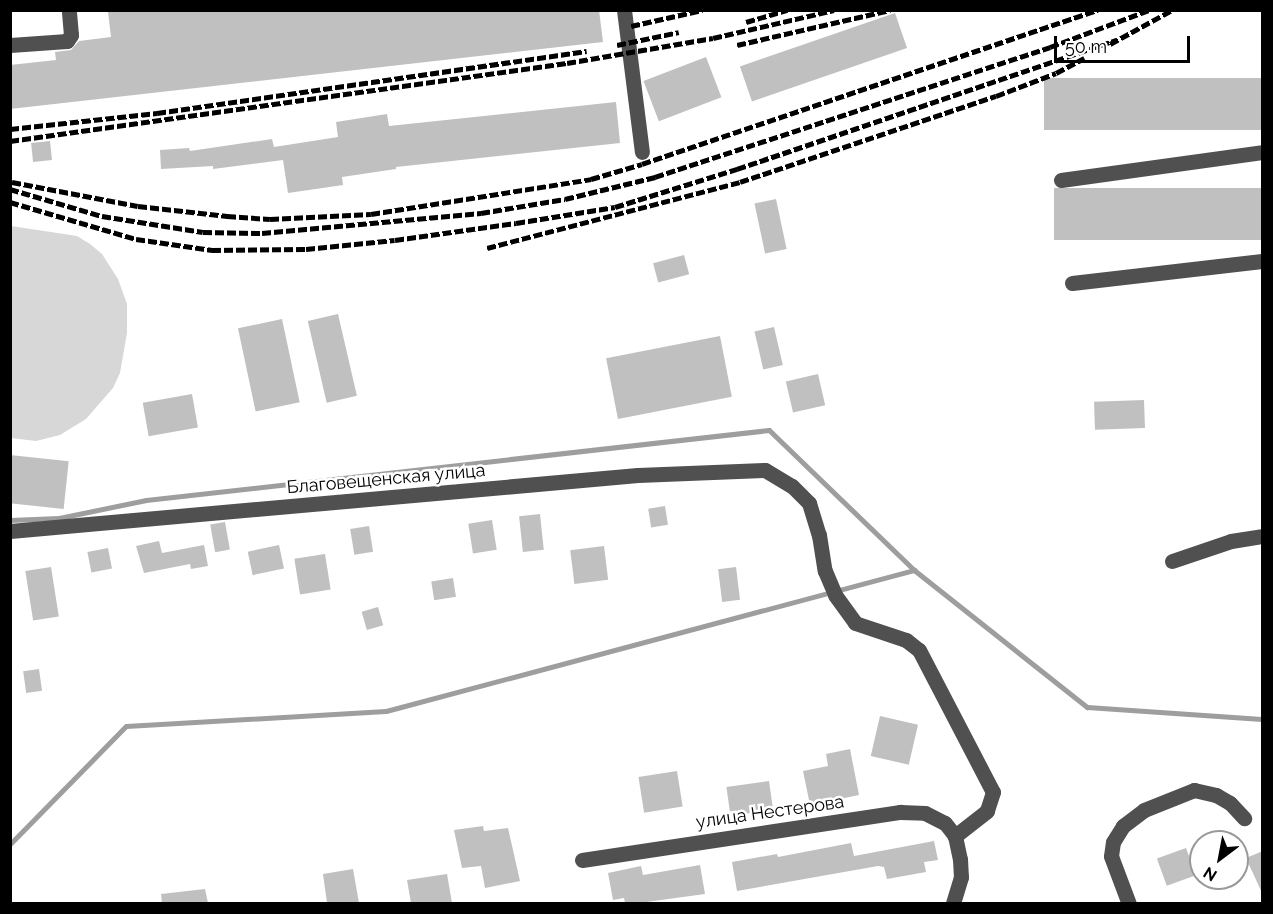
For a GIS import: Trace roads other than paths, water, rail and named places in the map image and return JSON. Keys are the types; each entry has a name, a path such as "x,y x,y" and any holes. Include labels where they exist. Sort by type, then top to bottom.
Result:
{"street":[{"path":"10,45 67,41 70,35 69,10"},
{"path":"624,10 642,152"},
{"path":"1061,180 1263,152"},
{"path":"1072,283 1263,261"},
{"name":"Благовещенская улица","path":"10,531 639,475 765,470 792,486 809,503 819,535 825,571 835,595 855,623 906,640 919,650 993,792 987,811 955,836"},
{"path":"1172,561 1231,541 1263,536"},
{"path":"1129,903 1111,856 1113,842 1123,826 1144,810 1194,790 1216,795 1230,803 1244,818"},
{"name":"улица Нестерова","path":"582,860 900,812 925,813 945,823 955,836"},
{"path":"953,903 960,877 960,859 955,836"}],"waterway":[{"path":"10,520 59,518 146,500 769,430 914,570"},
{"path":"10,844 126,726 386,711 914,570 1087,707 1262,719"}],"railway":[{"path":"631,26 702,10"},
{"path":"746,22 787,10"},
{"path":"10,141 567,63 713,38 834,10"},
{"path":"737,45 890,10"},
{"path":"12,182 138,206 227,216 270,219 371,214 591,179 642,164 1098,10"},
{"path":"10,189 102,216 203,232 262,233 481,213 565,199 655,177 1050,47 1149,10"},
{"path":"1110,44 1172,10"},
{"path":"617,45 679,32"},
{"path":"10,202 136,239 212,250 306,249 395,240 516,223 615,207 737,169 1117,40"},
{"path":"10,129 157,113 587,51"},
{"path":"487,248 740,182 996,96 1056,73 1084,58"}]}
